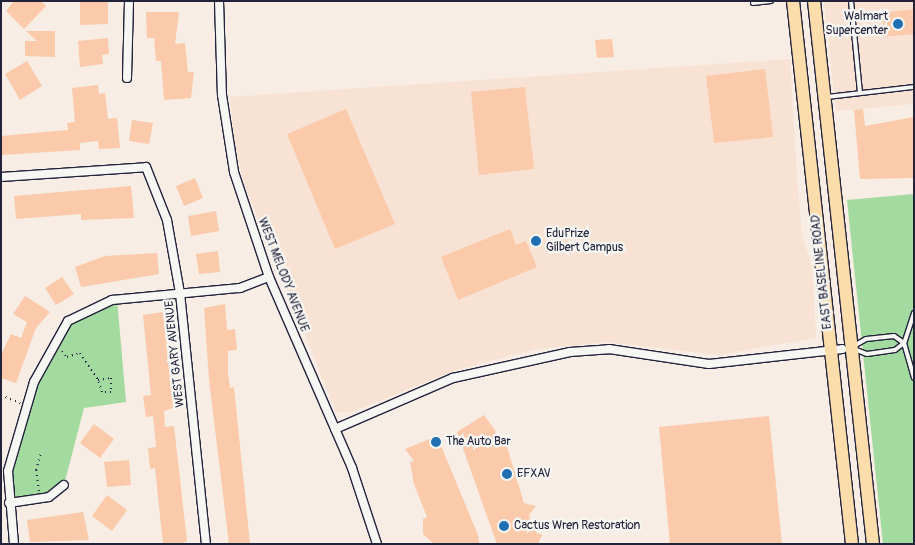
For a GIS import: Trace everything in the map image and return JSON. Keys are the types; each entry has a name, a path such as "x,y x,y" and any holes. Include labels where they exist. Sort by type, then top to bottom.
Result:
{"main road":[{"name":"EAST BASELINE ROAD","path":"793,1 841,349 873,544"},
{"name":"EAST BASELINE ROAD","path":"814,1 825,97 852,544"}],"street":[{"path":"127,78 129,1"},
{"path":"210,1 219,2"},
{"name":"WEST MELODY AVENUE","path":"219,2 222,95 234,172 269,277 335,429 377,544"},
{"name":"WEST GARY AVENUE","path":"1,177 146,167 167,220 180,293 206,544"},
{"path":"14,544 9,503 8,471 27,406 53,342 68,321 112,300 240,288 269,277"},
{"path":"335,429 453,378 560,354 609,349 709,364 841,349"},
{"path":"9,503 49,498 64,485"}],"lane":[{"path":"753,3 771,1"},
{"path":"851,1 860,93"},
{"path":"825,97 914,87"},
{"path":"841,349 867,354 895,350 904,343 914,314"},
{"path":"841,349 866,339 894,336 904,343 914,378"}],"path":[{"path":"53,342 67,357 80,354 98,380 102,392 111,392 111,378 98,380"},
{"path":"1,395 27,406"},
{"path":"39,499 36,470 41,453"}],"shaded area":[{"path":"824,1 914,1 914,104 836,111"},
{"name":"EduPrize Gilbert Campus","path":"790,59 802,235 812,266 816,338 718,355 607,342 537,349 456,370 352,412 336,412 245,186 235,148 230,97"}],"green space":[{"path":"914,194 914,544 883,544 847,200"},
{"path":"117,299 126,402 84,408 64,485 49,497 9,503 8,471 34,382 68,321"}],"building":[{"path":"14,1 41,1 46,6 24,29 6,11"},
{"path":"80,1 108,1 108,24 80,25"},
{"name":"Walmart Supercenter","path":"914,9 914,34 883,37 880,13"},
{"path":"146,12 179,12 175,44 185,43 188,72 194,72 191,98 164,100 161,61 156,61 154,38 147,38"},
{"path":"26,31 55,31 55,57 25,56 25,41 37,41"},
{"path":"108,38 109,54 102,55 103,64 80,67 78,41"},
{"path":"612,39 614,57 597,58 595,40"},
{"path":"27,61 42,86 20,100 5,74"},
{"path":"765,69 773,137 714,143 706,76"},
{"path":"98,85 99,94 105,93 108,119 117,118 120,148 99,149 98,141 80,143 80,150 1,155 1,136 68,130 67,123 75,122 72,88"},
{"path":"525,87 534,169 479,175 471,92"},
{"path":"346,109 395,224 335,249 287,134"},
{"path":"863,109 865,126 914,117 914,178 860,179 854,110"},
{"path":"132,120 153,123 149,144 129,141"},
{"path":"195,178 203,198 184,206 176,186"},
{"path":"131,186 134,218 81,220 81,214 16,219 14,196"},
{"path":"216,211 219,231 191,236 188,216"},
{"path":"510,229 516,245 526,241 537,267 458,300 441,257"},
{"path":"218,251 220,272 199,274 196,254"},
{"path":"157,253 159,274 81,287 75,267 105,256"},
{"path":"62,277 74,294 56,305 45,288"},
{"path":"25,296 50,312 36,328 16,383 1,378 1,355 11,334 21,338 27,322 13,314"},
{"path":"225,304 227,330 235,329 237,350 228,351 228,372 230,388 234,387 250,544 229,544 209,380 204,308"},
{"path":"163,312 173,408 164,411 165,427 174,426 187,541 180,544 163,544 155,468 150,469 148,448 156,447 153,416 146,417 143,396 151,395 143,315"},
{"path":"484,415 507,447 524,503 536,506 529,515 533,530 542,535 538,544 497,544 457,432"},
{"path":"769,416 782,544 670,544 659,427"},
{"path":"94,424 114,439 100,458 80,443"},
{"path":"437,436 478,535 479,544 434,544 423,534 423,519 427,517 414,484 410,462 414,461 405,449"},
{"path":"129,460 131,485 107,487 104,462"},
{"path":"107,495 127,510 112,531 92,516"},
{"path":"83,512 89,540 30,542 27,520"}],"place":[{"name":"Walmart Supercenter","path":"898,24"},
{"name":"EduPrize Gilbert Campus","path":"536,241"},
{"name":"The Auto Bar","path":"436,442"},
{"name":"EFXAV","path":"507,474"},
{"name":"Cactus Wren Restoration","path":"504,526"}]}
